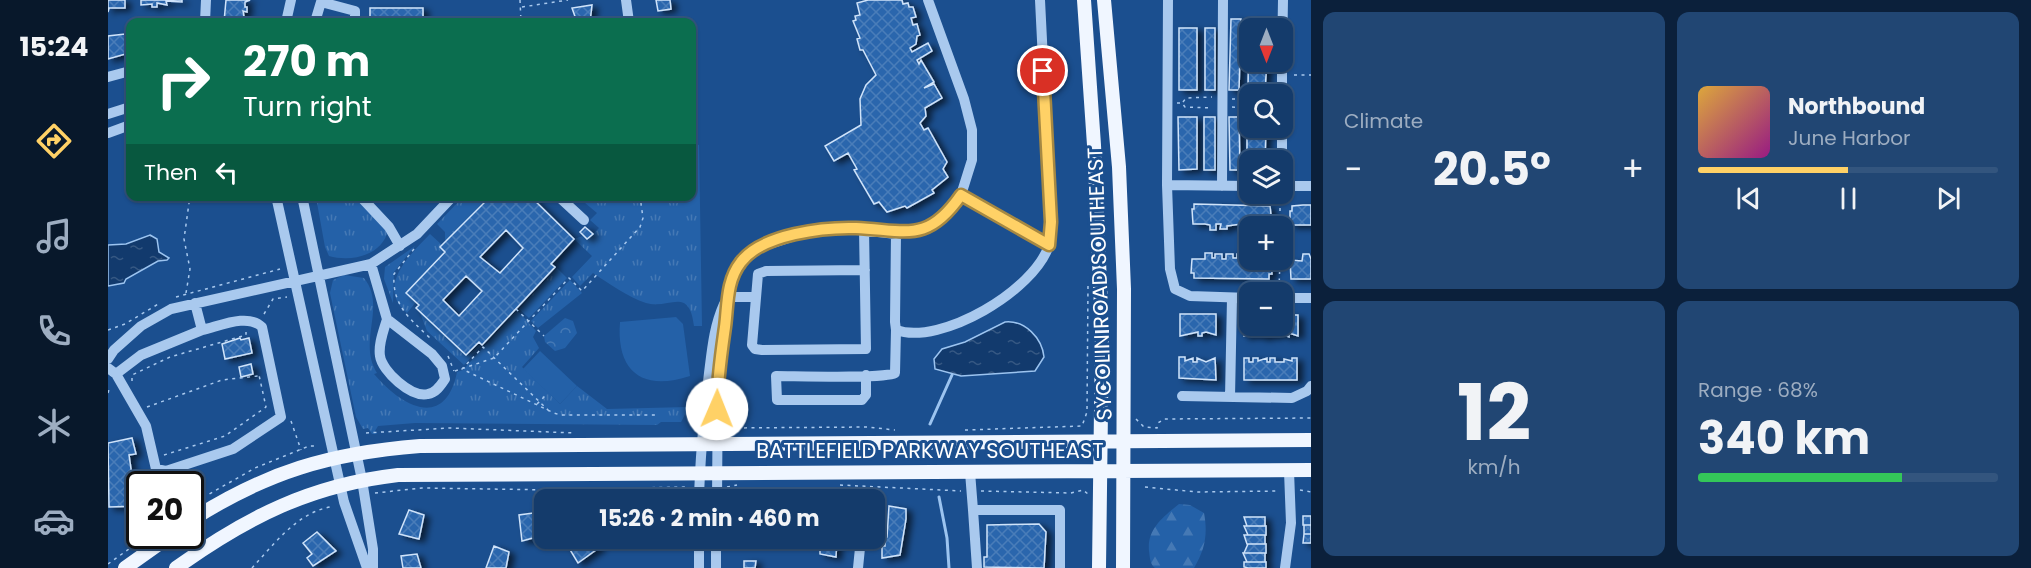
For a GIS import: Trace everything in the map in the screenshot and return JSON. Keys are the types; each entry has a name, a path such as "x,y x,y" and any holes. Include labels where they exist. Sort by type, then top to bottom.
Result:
{"main road":[{"name":"SYCOLIN ROAD SOUTHEAST","path":"1084,0 1100,261 1099,568"},
{"name":"SYCOLIN ROAD SOUTHEAST","path":"1104,0 1122,226 1125,441 1123,568"},
{"name":"BATTLEFIELD PARKWAY SOUTHEAST","path":"204,513 254,485 300,466 357,452 420,446 1311,440"},
{"name":"BATTLEFIELD PARKWAY SOUTHEAST","path":"176,568 222,535 271,508 341,484 422,474 717,479 970,472 1311,470"},
{"path":"125,568 152,549"}],"street":[{"path":"205,18 206,0"},
{"path":"287,18 291,0"},
{"path":"626,0 628,18"},
{"path":"699,489 700,444 716,326 741,261 757,248 813,230 833,227 864,228 896,234 920,230 938,221 961,195 972,160 972,130 964,99 928,0"},
{"path":"897,330 906,334 944,328 1001,300 1022,283 1043,257 1049,245 1051,222 1040,0"},
{"path":"1168,0 1167,185 1171,282 1182,294 1239,298"},
{"path":"1222,186 1223,0"},
{"path":"1283,0 1283,18"},
{"path":"316,18 321,2 355,11 355,18"},
{"path":"108,76 126,72"},
{"path":"108,114 126,108"},
{"path":"108,133 126,126"},
{"path":"1167,185 1239,186"},
{"path":"1293,186 1311,186"},
{"path":"961,195 1049,245"},
{"path":"277,201 344,502 367,568"},
{"path":"303,201 357,452 373,549 373,568"},
{"path":"365,201 389,227 400,246"},
{"path":"108,360 114,350 141,326 171,309 371,264 417,234 448,201"},
{"path":"564,201 584,219"},
{"path":"864,228 865,270 866,349 755,349 752,345 758,274 766,271 865,270"},
{"path":"866,375 866,394 862,400 777,400 776,376 896,373 896,234"},
{"path":"371,264 387,319 380,343 380,357 388,370 408,390 418,394 428,394 438,389 445,379 442,366 432,354 387,319"},
{"path":"1293,296 1311,298"},
{"path":"727,297 755,297"},
{"path":"717,489 718,370 727,297"},
{"path":"1230,397 1232,298"},
{"path":"195,303 202,330"},
{"path":"234,322 256,322 262,327 282,411 278,420 228,451 161,471 154,465 146,426 112,371 141,355 202,330 234,322"},
{"path":"1182,396 1292,398 1309,388"},
{"path":"1284,568 1291,523 1289,471"},
{"path":"970,472 977,568"},
{"path":"973,510 1060,510 1060,568"},
{"path":"699,549 699,568"},
{"path":"716,549 716,568"},
{"path":"858,568 860,549"}],"path":[{"path":"520,0 521,18"},
{"path":"522,7 568,0"},
{"path":"1294,75 1311,75"},
{"path":"1182,103 1186,98 1217,97"},
{"path":"1227,99 1239,99"},
{"path":"1174,103 1182,103 1185,107 1214,108"},
{"path":"1228,107 1239,108"},
{"path":"186,293 190,269 184,239 189,201"},
{"path":"445,379 454,371 494,358 569,278 582,291 636,234 643,218 641,201"},
{"path":"419,243 394,274 395,299 403,312 435,343"},
{"path":"132,385 132,375 154,363 246,335 247,330 267,310 273,299 287,297"},
{"path":"516,309 544,336"},
{"path":"462,369 483,347 549,411"},
{"path":"443,351 451,359 454,371"},
{"path":"462,369 561,415 655,415"},
{"path":"141,400 145,408 222,380 273,371"},
{"path":"160,457 225,436 266,407 259,375"},
{"path":"536,404 547,394"},
{"path":"1136,419 1148,428 1157,428 1158,423 1164,419 1311,418"},
{"path":"204,497 255,468 318,446"},
{"path":"374,493 380,495 422,488 622,491 699,479"},
{"path":"717,479 745,484"},
{"path":"838,484 972,491 1071,492 1083,490"},
{"path":"1145,487 1197,492 1273,492 1280,490"},
{"path":"1300,490 1311,492"},
{"path":"252,568 278,539 301,519 320,508 330,507"},
{"path":"108,564 129,549"}],"green space":[{"path":"696,145 699,145 702,326 694,326 688,306 683,303 646,303 625,294 593,273 580,286 572,277 592,256 574,239 583,236 587,240 599,228 590,220 597,213 583,201 696,201"},
{"path":"317,201 361,201 387,234 378,248 363,256 337,258 329,256 325,247"},
{"path":"459,201 484,201 449,240 445,240 445,232 437,224"},
{"path":"430,234 442,245 440,247 445,252 406,292 416,302 407,313 398,303 394,292 395,281 406,261"},
{"path":"415,246 394,272 393,303 384,279 385,267"},
{"path":"557,268 567,278 529,318 519,309"},
{"path":"344,275 364,278 370,289 373,312 370,349 377,373 374,374 385,386 409,403 421,407 433,407 443,402 451,390 457,372 463,370 517,310 536,331 533,337 539,348 522,367 560,404 577,386 607,409 689,407 681,422 661,422 657,425 415,423 378,426 375,431 377,434 372,434 368,428 363,429 356,417 330,293 333,280"},
{"path":"570,280 582,293 538,328 531,321"},
{"path":"419,310 467,356 480,343 482,345 464,365 427,331"},
{"path":"676,317 683,324 690,376 673,380 646,379 628,365 622,353 620,322"},
{"path":"565,318 573,321 577,333 565,348 555,351 545,342 544,336"},
{"path":"540,351 577,386 560,404 523,369"},
{"path":"1179,504 1190,505 1204,513 1205,542 1201,555 1194,568 1155,568 1151,563 1149,543 1153,530"}],"water":[{"path":"150,235 157,239 159,252 169,258 158,261 126,279 124,283 108,286 108,245 126,244"},
{"path":"1005,322 1026,327 1040,343 1044,357 1035,371 961,376 935,369 934,359 942,349 965,342"}],"building":[{"path":"108,0 125,0 125,8 109,8 108,12"},
{"path":"141,0 182,0 182,2 166,1 167,5 157,3 157,7 152,7 152,4 141,5"},
{"path":"226,0 250,0 245,2 247,12 243,11 244,18 224,18"},
{"path":"656,0 670,0 671,9 658,11"},
{"path":"868,0 902,0 903,4 908,3 909,7 913,7 916,17 911,18 913,25 917,24 920,35 917,36 916,44 910,48 912,52 928,43 932,51 917,60 919,64 921,60 934,82 924,88 934,84 942,98 925,108 926,116 920,123 924,130 928,128 947,162 943,169 948,177 932,190 934,193 907,208 905,206 887,212 879,202 874,204 854,170 857,169 848,153 834,161 825,146 861,125 860,99 866,85 876,75 863,50 860,50 857,39 860,38 853,21 856,20 855,16 860,15 857,3"},
{"path":"592,5 590,18 576,18 572,8"},
{"path":"370,8 423,8 423,18 370,18"},
{"path":"1231,19 1239,19 1239,90 1229,90"},
{"path":"1179,28 1197,28 1197,90 1179,90"},
{"path":"1205,28 1215,28 1215,90 1205,90"},
{"path":"125,34 126,54 108,59 108,36"},
{"path":"1248,72 1266,72 1265,84 1248,84"},
{"path":"1178,117 1197,117 1197,169 1179,170"},
{"path":"1204,117 1215,117 1215,170 1204,170"},
{"path":"1229,117 1239,117 1239,170 1230,170"},
{"path":"1247,138 1266,138 1265,150 1247,150"},
{"path":"486,201 535,201 574,239 551,264 555,267 482,345 479,342 466,355 416,308 419,305 406,293 445,252 440,247","holes":["506,230 523,248 500,273 480,257","466,276 482,291 459,316 443,300"]},
{"path":"1194,204 1270,206 1271,216 1239,216 1239,224 1220,229 1221,224 1216,224 1216,230 1210,230 1210,225 1193,224 1192,209 1194,209"},
{"path":"1311,205 1311,225 1293,225 1293,216 1290,216 1292,206"},
{"path":"585,227 593,234 587,239 580,232"},
{"path":"1205,253 1212,253 1212,258 1215,258 1215,254 1222,254 1222,259 1226,259 1226,254 1233,254 1233,258 1237,258 1239,254 1239,270 1272,270 1272,274 1269,274 1269,279 1194,278 1194,273 1191,273 1192,259 1205,259"},
{"path":"1303,254 1309,254 1311,279 1291,279 1293,260 1302,261"},
{"path":"1180,314 1216,314 1216,335 1206,332 1198,336 1198,332 1180,336"},
{"path":"1293,315 1298,315 1298,336 1293,334"},
{"path":"240,338 241,340 249,338 252,353 225,359 222,344"},
{"path":"1179,357 1185,357 1185,361 1193,358 1193,362 1197,362 1197,358 1206,362 1215,358 1216,380 1179,378"},
{"path":"1244,358 1249,358 1249,362 1253,362 1253,358 1258,358 1258,361 1267,358 1267,362 1270,362 1270,358 1275,358 1275,362 1284,362 1284,359 1292,361 1292,358 1297,358 1297,380 1244,380"},
{"path":"251,364 253,374 241,377 239,367"},
{"path":"132,438 136,454 129,455 131,471 126,471 126,506 109,507 108,443"},
{"path":"889,506 906,509 900,555 882,558 882,549 885,549 885,537 887,537"},
{"path":"409,510 424,515 419,539 399,534"},
{"path":"533,513 534,538 522,541 519,515"},
{"path":"1303,516 1311,516 1311,525 1303,525"},
{"path":"1244,517 1265,517 1265,526 1247,526"},
{"path":"1039,524 1046,532 1044,568 984,567 984,557 987,557 987,525"},
{"path":"1304,525 1311,525 1311,534 1304,534"},
{"path":"1244,526 1266,526 1266,535 1248,535"},
{"path":"317,532 336,551 313,566 307,558 312,554 303,543"},
{"path":"1304,534 1311,534 1311,543 1303,543"},
{"path":"1244,535 1265,535 1265,544 1247,544"},
{"path":"1248,544 1266,544 1266,553 1244,553"},
{"path":"494,546 509,552 506,568 486,568"},
{"path":"570,549 597,549 578,563"},
{"path":"820,549 836,549 836,557 820,554"},
{"path":"1243,553 1265,553 1265,562 1247,562"},
{"path":"417,554 421,568 403,568 401,556"},
{"path":"744,561 756,561 755,568 744,568"},
{"path":"1244,562 1266,562 1266,568 1244,567"}],"waterway":[{"path":"930,424 952,375"},
{"path":"939,497 947,538 949,568"}],"route":[{"path":"717,409 718,370 727,297 741,261 757,248 813,230 833,227 864,228 896,234 920,230 938,221 952,208 961,195 1049,245 1051,222 1043,71"}]}
